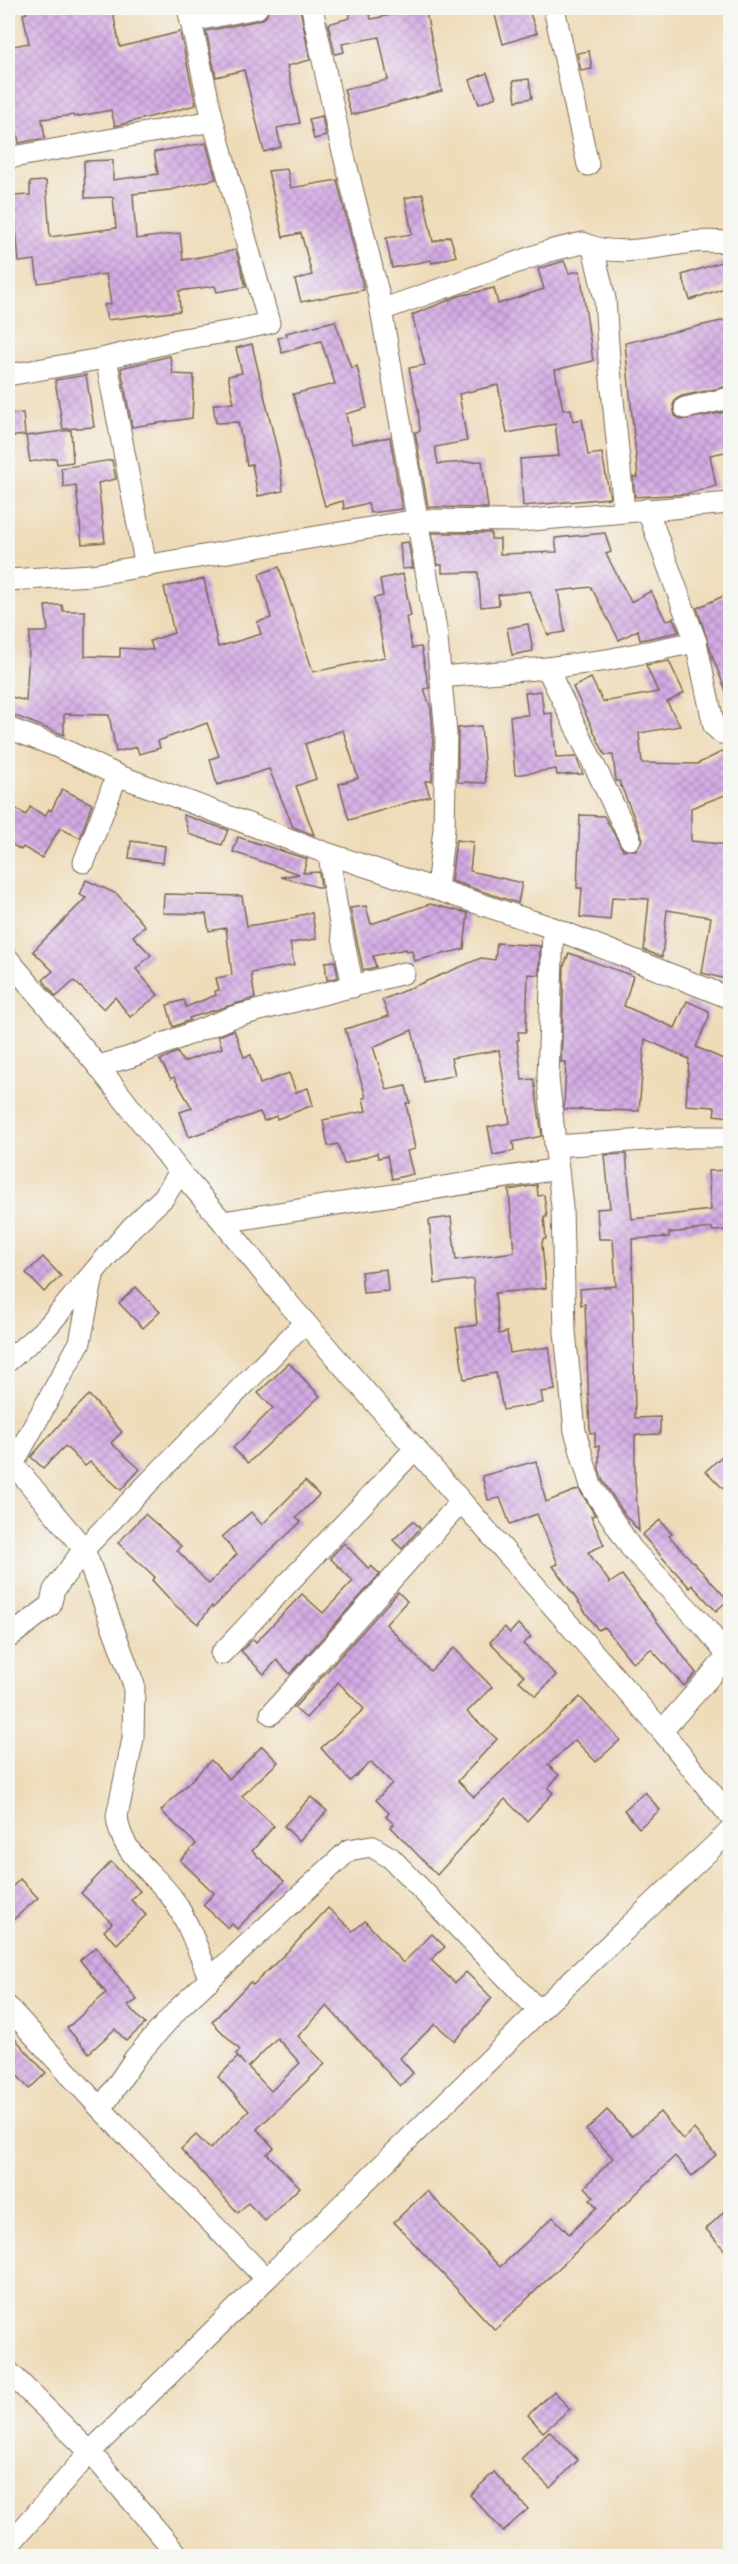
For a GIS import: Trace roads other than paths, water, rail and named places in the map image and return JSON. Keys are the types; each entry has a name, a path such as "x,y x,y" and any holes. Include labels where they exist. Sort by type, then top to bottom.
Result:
{"street":[{"path":"8,375 106,358 182,339 233,332 268,322 213,121 190,14 257,8"},
{"path":"312,8 381,310 441,677 446,733 444,829 437,888"},
{"path":"554,8 588,165"},
{"path":"8,158 213,121"},
{"path":"381,310 549,251 583,243 593,248 638,250 696,241 730,242"},
{"path":"593,248 606,299 609,359 624,511"},
{"path":"106,358 146,567"},
{"path":"685,408 730,398"},
{"path":"8,580 91,575 146,567 194,556 417,520 520,521 730,503"},
{"path":"647,509 696,642 714,726 722,733 730,729"},
{"path":"441,677 547,668 607,660 696,642"},
{"path":"547,668 630,839"},
{"path":"8,728 57,747 117,775 329,854 553,927 730,998"},
{"path":"84,862 117,775"},
{"path":"329,854 336,903 353,987"},
{"path":"553,927 548,1078 562,1207 565,1332 575,1431 591,1486 631,1548 729,1655 662,1731"},
{"path":"8,959 98,1066 180,1172 305,1322 662,1731 730,1816"},
{"path":"98,1066 130,1057 233,1017 404,973"},
{"path":"555,1146 691,1137 730,1137"},
{"path":"223,1222 558,1169"},
{"path":"8,1361 48,1326 131,1228 164,1197 180,1172"},
{"path":"93,1275 80,1342 10,1461 84,1549 134,1685 134,1739 117,1816 118,1828 139,1864 173,1899 192,1936 210,1980"},
{"path":"8,1638 50,1606 54,1590 84,1549 305,1322"},
{"path":"221,1654 416,1448"},
{"path":"271,1714 461,1502"},
{"path":"8,2546 90,2452 539,2012 730,1831"},
{"path":"101,2109 135,2058 179,2008 349,1850 371,1846 391,1858 539,2012"},
{"path":"8,2007 101,2109 266,2279"},
{"path":"8,2371 90,2452 179,2556"}]}
